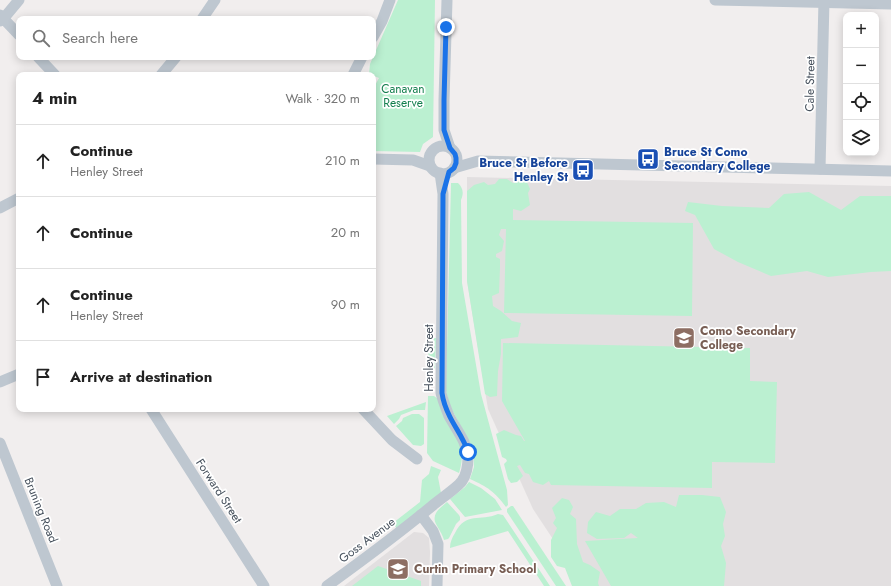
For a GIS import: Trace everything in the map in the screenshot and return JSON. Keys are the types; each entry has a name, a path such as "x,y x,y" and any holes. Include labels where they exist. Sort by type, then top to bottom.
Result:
{"street":[{"path":"16,32 1,18 19,0"},
{"path":"204,16 215,0"},
{"path":"376,32 390,0"},
{"path":"447,0 444,130 456,158 456,163 448,171"},
{"path":"715,0 824,1 891,4"},
{"name":"Cale Street","path":"820,169 824,1"},
{"path":"41,60 51,72"},
{"path":"164,72 174,60"},
{"path":"354,72 360,60"},
{"path":"444,130 431,157 433,170 448,171 478,161"},
{"path":"376,159 413,160 431,157 442,146 446,146 453,151 478,161 891,171"},
{"name":"Henley Street","path":"421,515 462,481 468,464 468,452 449,416 442,393 443,194 448,171"},
{"path":"0,208 16,200"},
{"path":"0,382 16,375"},
{"name":"Forward Street","path":"153,412 264,586"},
{"path":"366,412 392,440 417,459"},
{"name":"Bruning Road","path":"0,443 57,586"},
{"path":"421,515 432,530 438,544 437,586"},
{"name":"Goss Avenue","path":"327,586 421,515"}],"shaded area":[{"name":"Como Secondary College","path":"467,177 891,186 891,586 584,586 533,509 488,409 467,281"},
{"name":"Curtin Primary School","path":"414,532 423,533 429,538 429,586 344,586"}],"green space":[{"name":"Canavan Reserve","path":"398,0 435,0 433,137 423,144 420,152 376,151 376,84 379,78 376,77 376,72 369,72 372,60 376,60 376,50"},
{"path":"499,179 507,179 513,183 521,180 527,182 530,189 528,193 530,205 521,211 513,209 513,220 693,223 692,316 504,313 506,229 501,229 499,235 504,241 502,251 496,254 496,257 500,259 499,293 492,296 493,306 512,321 521,323 518,337 501,339 497,396 490,397 485,394 467,281 467,191 474,185 484,182 488,185 495,184"},
{"path":"451,183 458,183 462,191 462,283 481,394 507,490 508,505 506,507 491,490 470,479 474,467 473,448 453,412 446,391"},
{"path":"809,192 841,210 860,196 891,196 891,271 828,277 807,271 771,276 738,262 714,249 695,215 685,211 688,202 722,206 769,208 784,194"},
{"path":"429,338 436,338 435,369 428,369"},
{"path":"503,343 750,348 750,381 777,382 775,463 712,462 712,488 551,485 549,481 543,485 533,482 529,474 525,473 520,465 517,466 523,476 517,482 511,483 508,479 504,464 507,461 502,457 496,434 504,430 521,436 525,441 502,401"},
{"path":"428,396 434,396 438,399 460,445 462,459 459,473 433,461 427,453"},
{"path":"426,402 425,410 414,410 401,415 394,424 387,416"},
{"path":"412,414 419,414 424,418 424,444 421,446 413,445 396,426 402,421 403,418"},
{"path":"431,466 441,470 438,477 441,493 397,529 393,523 420,502 422,480 429,474"},
{"path":"469,482 481,488 495,499 502,510 465,517 450,499"},
{"path":"679,495 720,497 726,512 723,524 725,536 721,546 726,563 724,586 611,586 585,541 638,538 631,533 624,538 597,539 587,533 588,522 596,512 610,516 620,509 636,509 646,503 664,502 676,507"},
{"path":"562,498 569,500 573,507 570,514 576,519 577,544 583,562 600,572 598,583 599,586 572,586 565,568 557,566 551,557 551,540 557,528 553,523 556,518 552,508"},
{"path":"447,502 459,515 460,520 456,524 449,538 444,540 436,524 435,514"},
{"path":"513,506 566,586 556,586 507,512 507,509"},
{"path":"498,514 503,515 550,586 544,586 508,531 450,548 453,537 459,526 464,522 469,519"},
{"path":"378,566 421,581 421,586 352,586"}],"place":[{"name":"Bruce St Como Secondary College","path":"648,159"},
{"name":"Bruce St Before Henley St","path":"583,170"},
{"name":"Como Secondary College","path":"684,338"},
{"name":"Curtin Primary School","path":"398,569"}],"route":[{"path":"446,27 444,130 450,148 455,154 456,163 454,168 449,172 443,194 442,393 449,416 463,439 468,452"}]}
